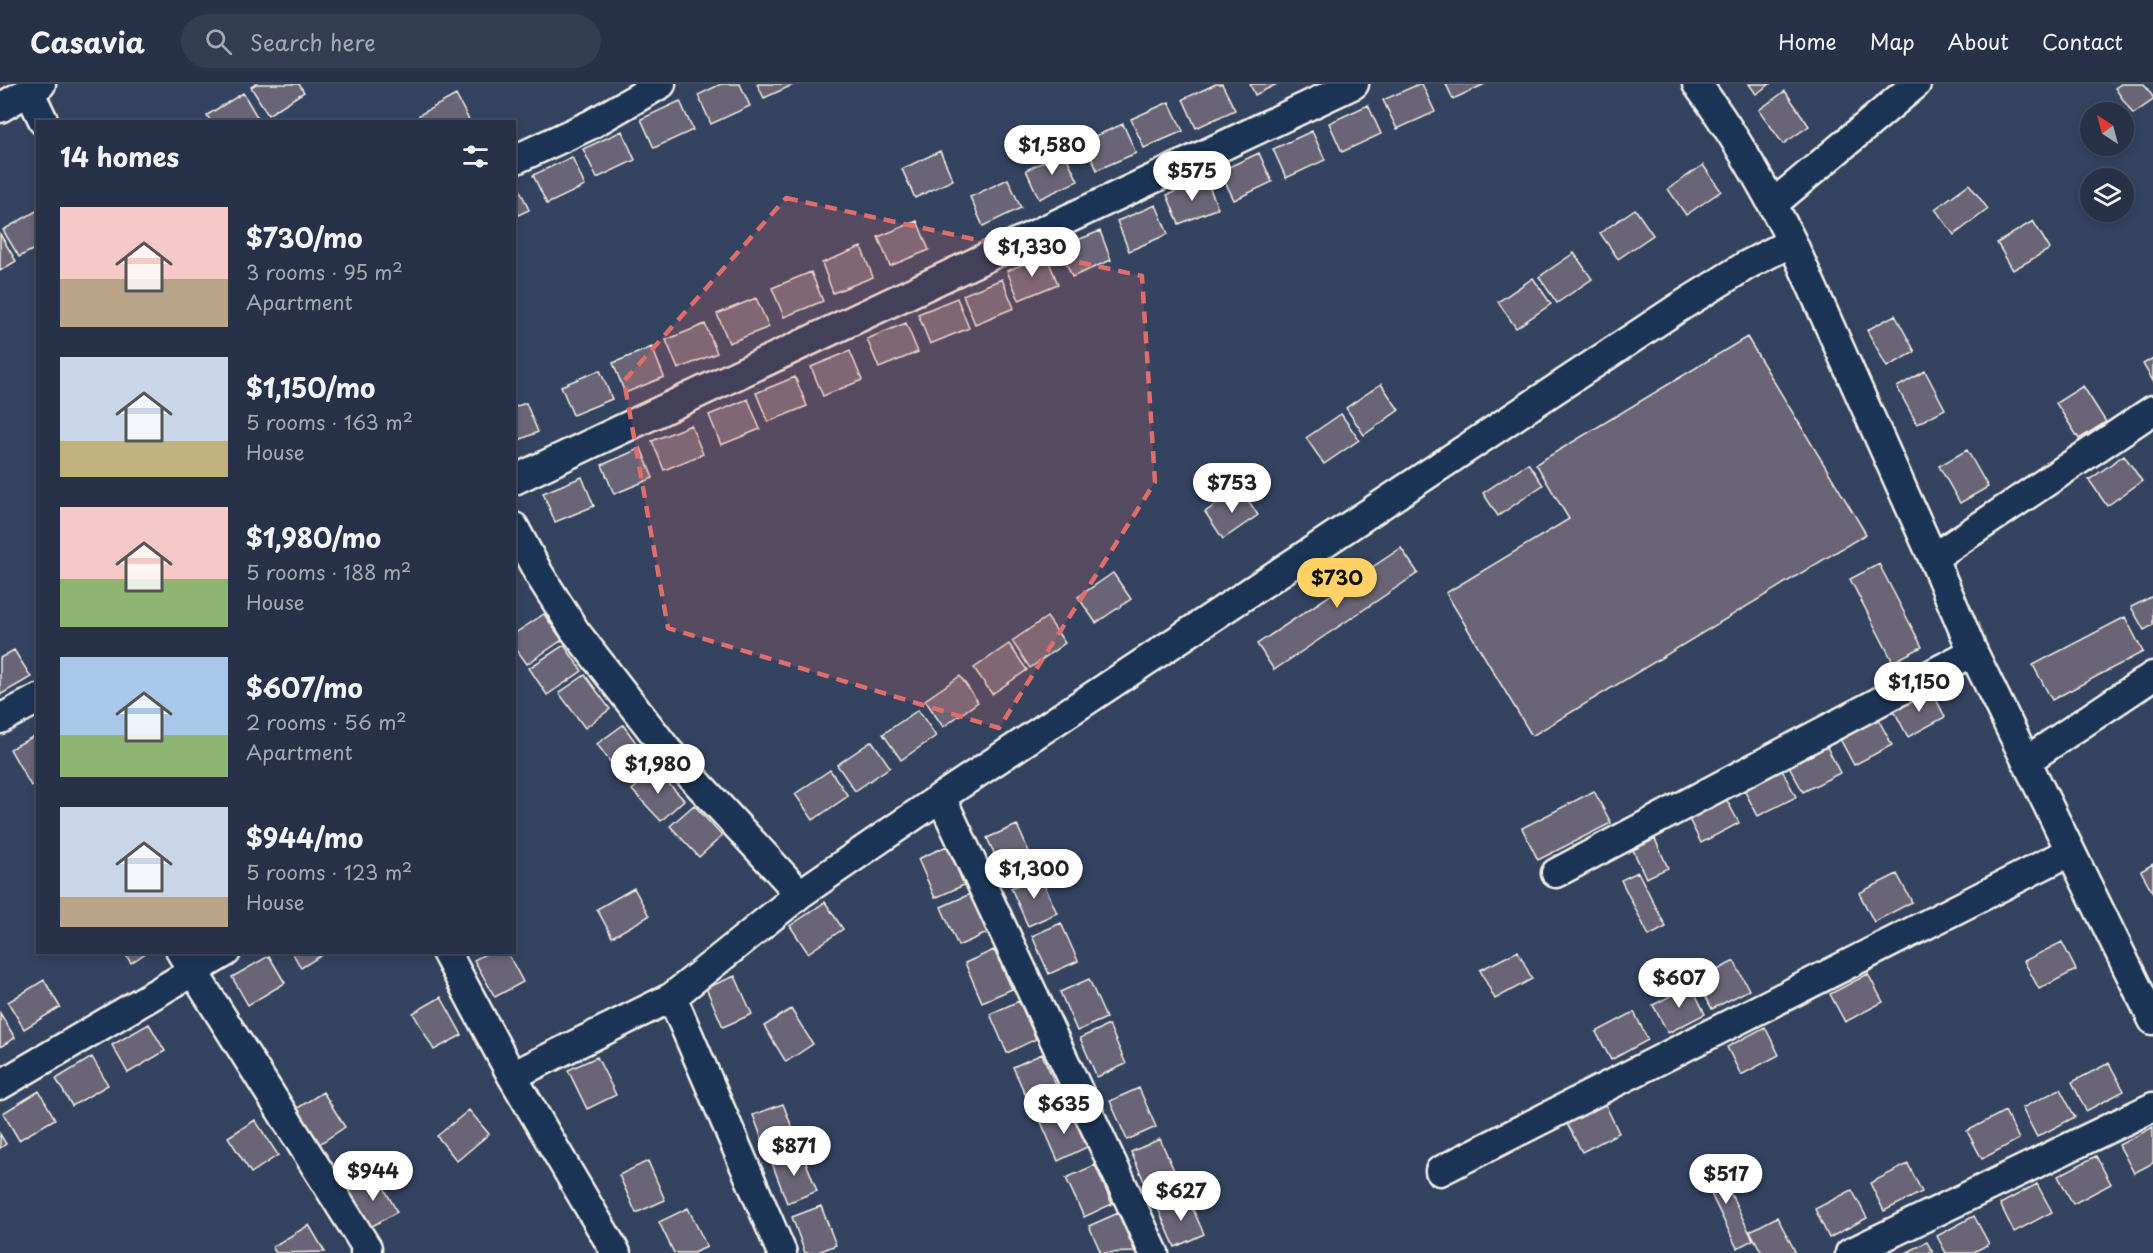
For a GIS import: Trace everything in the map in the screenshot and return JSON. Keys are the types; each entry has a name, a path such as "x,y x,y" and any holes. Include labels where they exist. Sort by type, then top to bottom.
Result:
{"street":[{"path":"516,159 590,125 662,84"},
{"path":"516,479 1354,84"},
{"path":"1697,84 1713,105 1773,204 1792,242 1973,652 2153,1020"},
{"path":"1773,204 1916,84"},
{"path":"0,108 35,88 43,120"},
{"path":"512,1076 672,997 800,894 941,797 1678,308 1748,265 1792,242"},
{"path":"1933,558 2153,410"},
{"path":"516,531 539,574 582,640 668,751 800,894"},
{"path":"1556,873 1973,652"},
{"path":"2026,761 2153,676"},
{"path":"0,719 36,700"},
{"path":"941,797 1154,1253"},
{"path":"1440,1172 2069,852"},
{"path":"0,1085 187,963 219,954"},
{"path":"447,954 512,1076 616,1253"},
{"path":"187,963 367,1248 365,1253"},
{"path":"672,997 782,1253"},
{"path":"1850,1253 2153,1107"}],"highlighted area":[{"path":"786,198 1142,276 1155,482 999,728 668,628 624,381"}],"building":[{"path":"256,84 299,84 304,92 268,115 251,87"},
{"path":"721,84 740,84 750,106 711,124 698,95"},
{"path":"757,84 795,84 764,98"},
{"path":"1216,84 1222,84 1235,110 1196,128 1183,99"},
{"path":"1250,84 1277,84 1255,95"},
{"path":"1422,84 1435,112 1397,129 1383,100"},
{"path":"1446,84 1485,84 1453,99"},
{"path":"1749,84 1770,84 1756,94"},
{"path":"2121,84 2144,84 2153,100 2134,113 2134,102 2125,102 2115,88"},
{"path":"1785,91 1809,126 1783,144 1759,110"},
{"path":"243,93 259,120 210,120 207,115"},
{"path":"456,95 469,120 421,120 419,115"},
{"path":"680,101 693,130 654,148 641,119"},
{"path":"1169,102 1183,131 1144,148 1131,119"},
{"path":"1368,105 1381,134 1342,152 1329,123"},
{"path":"1123,124 1136,153 1097,170 1084,141"},
{"path":"622,131 635,160 597,178 583,149"},
{"path":"1312,131 1325,160 1286,178 1273,149"},
{"path":"940,151 953,180 915,198 902,169"},
{"path":"1064,152 1078,181 1039,199 1026,170"},
{"path":"1259,153 1272,182 1234,200 1220,171"},
{"path":"572,157 585,186 547,204 533,175"},
{"path":"1703,165 1721,191 1686,215 1668,189"},
{"path":"1008,179 1021,208 983,226 970,197"},
{"path":"1206,179 1218,208 1179,224 1167,195"},
{"path":"516,181 529,210 516,216"},
{"path":"1969,184 1988,209 1954,235 1935,209"},
{"path":"1156,205 1168,234 1129,251 1117,221"},
{"path":"1635,209 1653,235 1618,259 1600,233"},
{"path":"36,211 36,248 19,257 3,230"},
{"path":"917,221 929,250 890,266 878,237"},
{"path":"2033,221 2050,249 2013,270 1997,243"},
{"path":"1100,231 1111,260 1072,277 1060,247"},
{"path":"0,234 16,261 0,271"},
{"path":"861,247 873,277 833,293 822,263"},
{"path":"1574,253 1592,279 1557,303 1539,277"},
{"path":"1046,255 1058,284 1019,300 1007,271"},
{"path":"811,272 823,301 784,317 772,288"},
{"path":"1533,278 1551,304 1516,328 1498,302"},
{"path":"1002,279 1014,308 975,324 963,295"},
{"path":"756,298 769,327 729,343 717,314"},
{"path":"957,298 969,328 930,344 918,314"},
{"path":"1895,315 1915,352 1887,367 1867,330"},
{"path":"906,323 918,352 879,368 867,339"},
{"path":"705,324 717,353 678,369 666,340"},
{"path":"1747,337 1866,534 1532,736 1446,593 1569,519 1536,464"},
{"path":"652,347 664,377 625,393 613,363"},
{"path":"850,351 862,380 823,396 811,367"},
{"path":"2153,358 2153,381 2143,364"},
{"path":"600,370 612,399 573,415 561,386"},
{"path":"1925,371 1945,409 1917,424 1897,387"},
{"path":"795,377 807,406 768,422 756,393"},
{"path":"1381,384 1399,410 1364,435 1346,408"},
{"path":"2083,386 2106,422 2079,439 2056,403"},
{"path":"748,399 760,429 721,445 709,415"},
{"path":"526,403 538,432 516,441 516,406"},
{"path":"1341,414 1359,440 1324,464 1306,438"},
{"path":"691,425 703,454 664,470 652,441"},
{"path":"641,448 653,478 614,494 602,465"},
{"path":"1967,450 1988,487 1960,503 1939,466"},
{"path":"2124,455 2142,481 2107,506 2089,480"},
{"path":"1528,463 1543,485 1498,516 1483,493"},
{"path":"582,477 594,506 555,522 543,493"},
{"path":"1240,488 1258,515 1223,539 1205,512"},
{"path":"1401,548 1418,573 1274,670 1257,644"},
{"path":"1879,564 1922,647 1893,662 1850,579"},
{"path":"1113,573 1131,599 1096,623 1078,597"},
{"path":"2153,596 2153,625 2144,630 2131,607"},
{"path":"544,614 562,640 527,664 516,649 516,633"},
{"path":"1047,617 1065,643 1030,668 1012,641"},
{"path":"2125,617 2143,652 2052,700 2033,665"},
{"path":"1009,644 1027,670 992,694 974,668"},
{"path":"564,645 582,671 547,695 529,668"},
{"path":"14,650 31,677 0,695 0,658"},
{"path":"585,675 610,709 585,728 559,693"},
{"path":"960,676 978,702 943,727 925,700"},
{"path":"1931,689 1945,717 1908,737 1893,709"},
{"path":"918,710 936,736 901,760 883,734"},
{"path":"1877,717 1892,745 1854,765 1839,737"},
{"path":"623,725 648,759 622,778 597,744"},
{"path":"36,735 36,783 31,786 10,749"},
{"path":"872,741 890,767 855,791 837,765"},
{"path":"1826,745 1840,773 1803,792 1788,764"},
{"path":"1781,768 1796,797 1758,816 1743,788"},
{"path":"655,769 684,800 661,821 632,790"},
{"path":"830,770 848,796 813,820 795,794"},
{"path":"1594,791 1611,823 1538,860 1522,828"},
{"path":"1724,795 1739,823 1701,843 1687,815"},
{"path":"694,805 722,836 699,857 670,826"},
{"path":"1017,825 1034,863 1005,876 987,838"},
{"path":"1655,839 1668,868 1646,878 1633,850"},
{"path":"947,846 964,885 935,898 918,859"},
{"path":"2153,864 2153,893 2141,871"},
{"path":"1638,872 1666,927 1649,936 1621,880"},
{"path":"1897,874 1912,902 1874,922 1859,893"},
{"path":"1040,875 1057,913 1028,926 1011,888"},
{"path":"634,888 649,916 612,937 597,909"},
{"path":"970,894 987,933 958,946 941,907"},
{"path":"825,902 843,929 808,953 790,926"},
{"path":"1061,923 1078,961 1049,974 1032,936"},
{"path":"2062,942 2076,970 2039,989 2024,961"},
{"path":"994,950 1012,989 982,1002 965,963"},
{"path":"1518,951 1532,979 1495,999 1480,970"},
{"path":"125,954 144,954 131,963"},
{"path":"293,954 324,954 301,968"},
{"path":"485,954 508,954 523,982 495,997 474,960"},
{"path":"269,956 285,983 248,1005 232,977"},
{"path":"1734,961 1749,990 1712,1009 1697,981"},
{"path":"1868,974 1883,1002 1845,1022 1830,994"},
{"path":"735,976 752,1014 723,1027 706,988"},
{"path":"1089,979 1106,1018 1077,1031 1060,992"},
{"path":"44,980 60,1007 24,1029 8,1002"},
{"path":"1691,985 1705,1014 1668,1033 1653,1005"},
{"path":"441,997 462,1035 434,1050 413,1013"},
{"path":"1019,1001 1036,1039 1007,1053 990,1014"},
{"path":"791,1009 813,1044 786,1062 764,1026"},
{"path":"1634,1012 1648,1040 1611,1060 1596,1032"},
{"path":"0,1013 15,1038 0,1047"},
{"path":"149,1024 165,1051 128,1073 112,1045"},
{"path":"1109,1025 1126,1064 1097,1077 1080,1038"},
{"path":"1765,1027 1779,1055 1741,1075 1727,1047"},
{"path":"1042,1054 1059,1092 1030,1105 1013,1067"},
{"path":"92,1057 108,1085 72,1106 56,1079"},
{"path":"597,1057 616,1095 587,1109 568,1070"},
{"path":"2109,1063 2124,1091 2086,1111 2072,1082"},
{"path":"1139,1088 1156,1127 1127,1140 1110,1101"},
{"path":"2060,1089 2075,1117 2037,1137 2022,1108"},
{"path":"39,1091 55,1119 19,1140 3,1113"},
{"path":"323,1092 345,1127 318,1145 296,1109"},
{"path":"783,1104 798,1143 768,1155 753,1115"},
{"path":"1605,1104 1619,1133 1582,1152 1567,1124"},
{"path":"1070,1109 1087,1147 1058,1161 1041,1122"},
{"path":"469,1110 489,1134 457,1161 437,1136"},
{"path":"2005,1111 2019,1139 1982,1159 1967,1131"},
{"path":"255,1120 278,1155 251,1173 228,1137"},
{"path":"2153,1127 2153,1163 2134,1173 2119,1145"},
{"path":"0,1134 6,1144 0,1148"},
{"path":"1160,1139 1177,1177 1148,1190 1131,1152"},
{"path":"802,1152 817,1191 787,1203 772,1163"},
{"path":"2096,1156 2111,1184 2073,1204 2058,1176"},
{"path":"648,1161 665,1200 636,1213 619,1175"},
{"path":"1715,1161 1753,1240 1737,1248 1699,1169"},
{"path":"1908,1164 1922,1192 1884,1211 1870,1183"},
{"path":"1095,1165 1112,1204 1084,1217 1066,1178"},
{"path":"377,1175 397,1212 369,1228 349,1191"},
{"path":"2037,1184 2052,1212 2014,1232 2000,1204"},
{"path":"1852,1190 1867,1218 1829,1238 1815,1209"},
{"path":"1187,1196 1204,1234 1175,1247 1158,1209"},
{"path":"821,1206 836,1245 816,1253 805,1253 792,1217"},
{"path":"688,1208 707,1247 693,1253 674,1253 659,1222"},
{"path":"1118,1213 1135,1252 1101,1253 1089,1226"},
{"path":"1974,1216 1989,1244 1972,1253 1946,1253 1937,1236"},
{"path":"1777,1217 1795,1251 1792,1253 1762,1253 1750,1231"},
{"path":"309,1225 325,1252 276,1253 272,1247"},
{"path":"1927,1242 1933,1253 1906,1253"}]}
